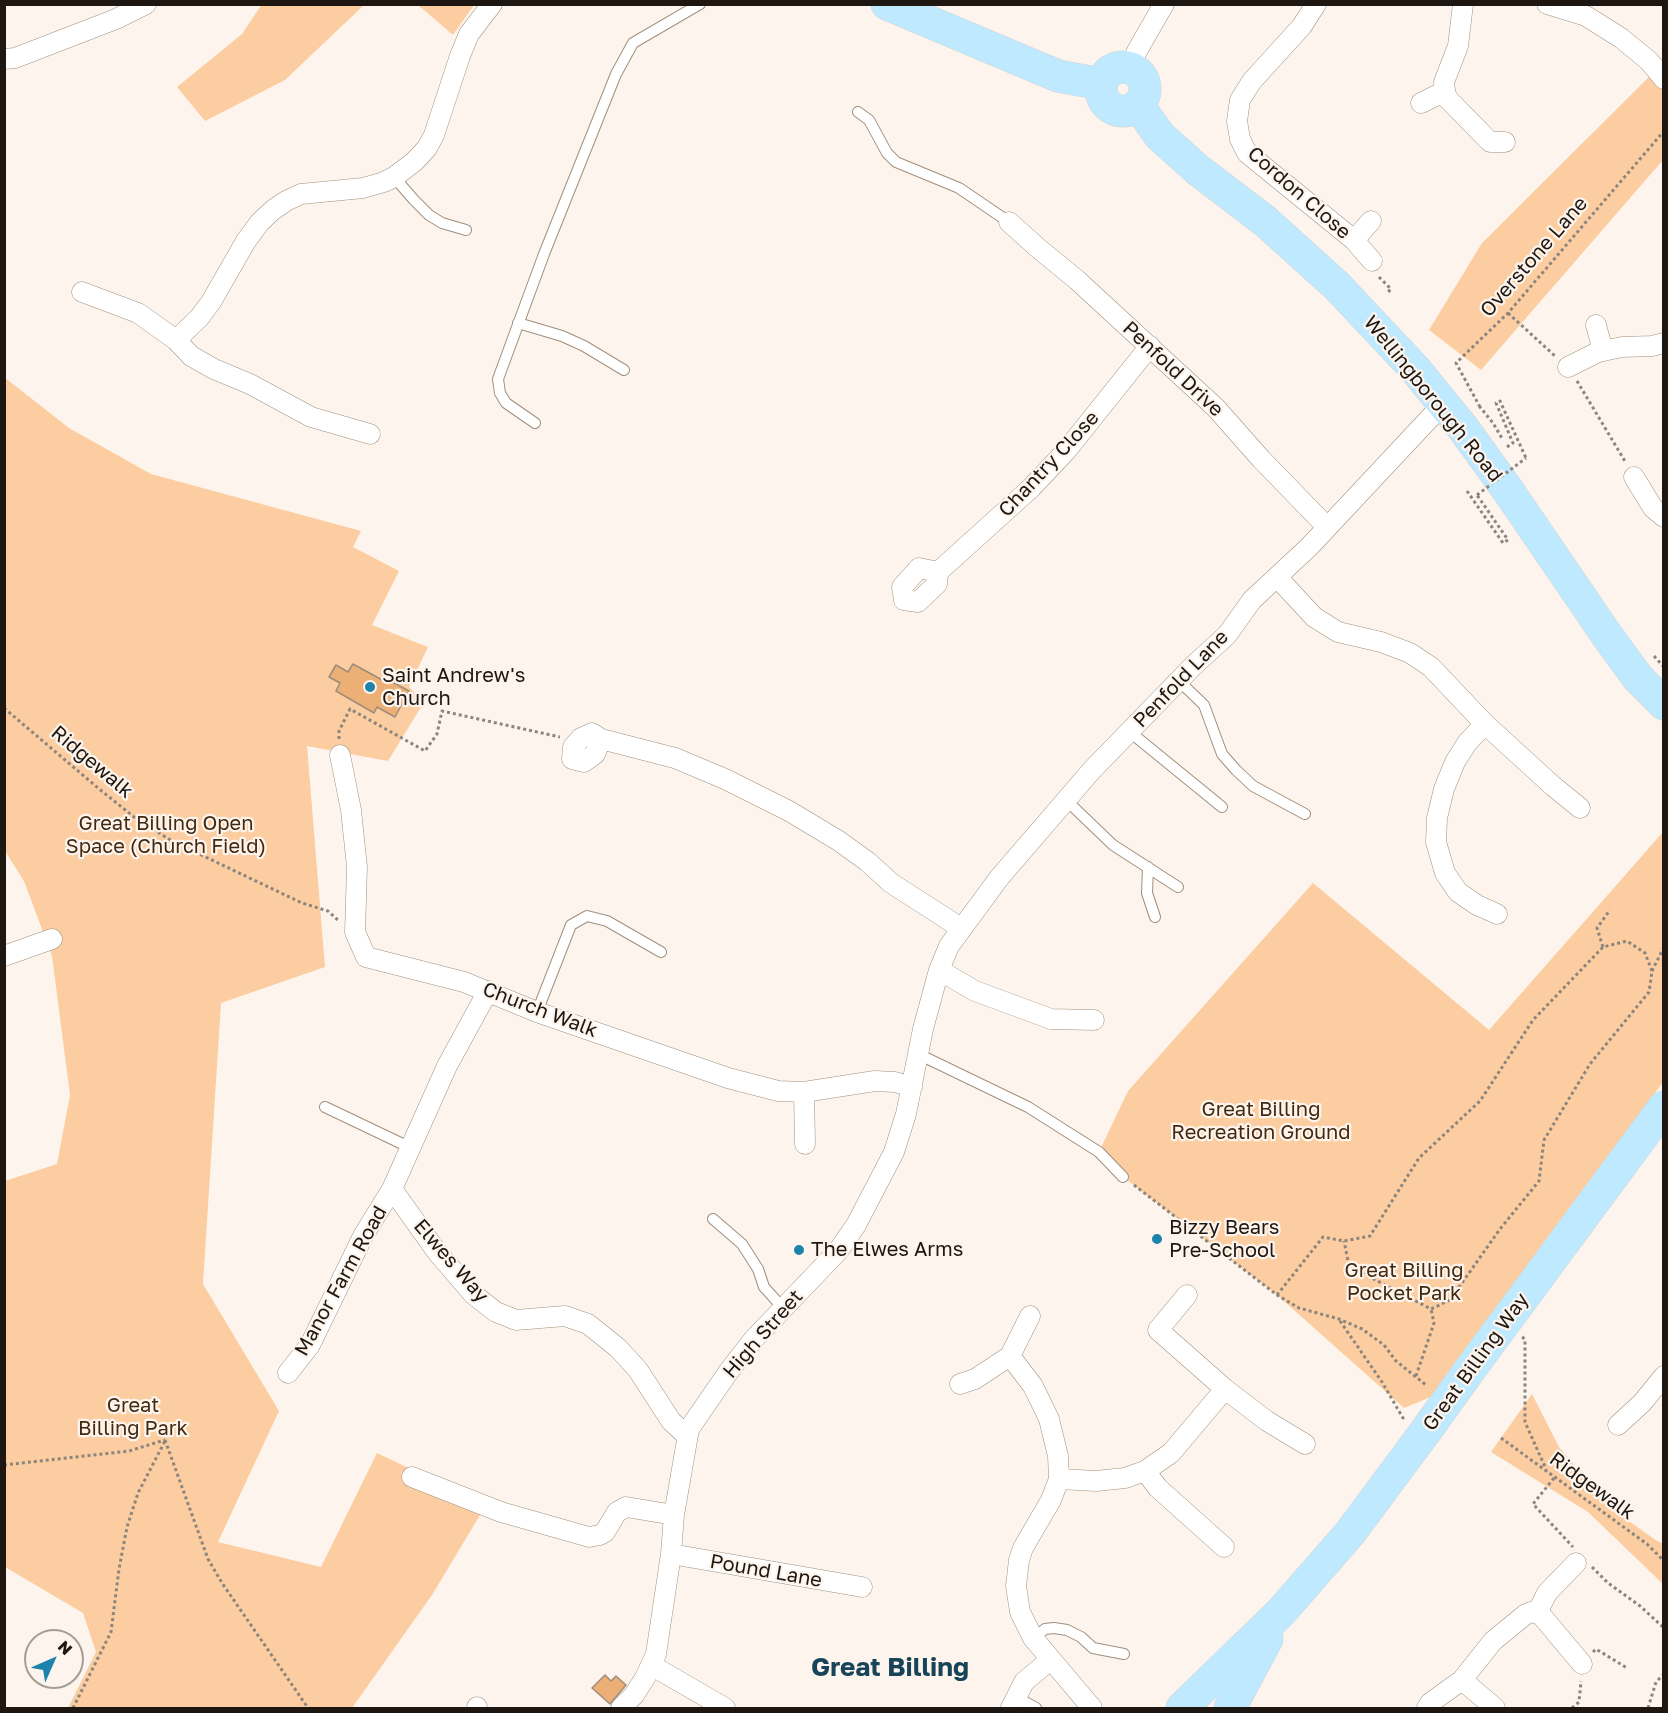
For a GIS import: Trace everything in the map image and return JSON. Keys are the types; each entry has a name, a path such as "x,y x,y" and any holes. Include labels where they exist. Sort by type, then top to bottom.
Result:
{"main road":[{"path":"887,4 1058,76 1101,84"},
{"path":"1115,68 1130,68 1142,77 1144,84 1142,99 1138,105 1123,111 1108,106 1101,92 1101,84 1108,71 1115,68"},
{"name":"Wellingborough Road","path":"1138,105 1160,136 1198,170 1265,221 1343,292 1392,344 1443,404 1507,489 1638,678 1664,704"},
{"name":"Great Billing Way","path":"1182,1708 1281,1611 1350,1533 1412,1429 1471,1368 1664,1107"},
{"name":"Great Billing Way","path":"1230,1708 1281,1611"}],"street":[{"path":"4,59 25,54 116,19 146,4"},
{"path":"176,340 199,318 211,302 246,241 260,222 273,210 301,194 363,188 394,177 414,162 427,148 434,135 460,56 470,34 492,4"},
{"path":"1130,68 1164,4"},
{"name":"Cordon Close","path":"1316,4 1302,26 1252,81 1240,100 1237,121 1240,139 1247,153 1354,240 1372,261"},
{"path":"1463,4 1458,46 1444,82 1445,91 1447,98 1493,148"},
{"path":"1560,6 1586,16 1621,38 1649,62 1664,79"},
{"path":"1421,103 1445,91"},
{"path":"1354,240 1371,221"},
{"name":"Penfold Drive","path":"1009,222 1150,346 1216,408 1261,459 1327,527"},
{"path":"82,292 138,313 176,340 191,356 311,417 370,434"},
{"path":"1596,325 1604,351"},
{"path":"1568,367 1604,351 1664,343"},
{"name":"Chantry Close","path":"938,572 1031,488 1066,451 1150,346"},
{"name":"Penfold Lane","path":"939,970 949,946 961,928 999,878 1066,800 1179,681 1227,635 1252,600 1309,547 1443,404"},
{"path":"1634,477 1662,526"},
{"path":"1277,577 1314,617 1338,632 1400,649 1431,667 1485,724 1580,808"},
{"path":"1485,724 1467,743 1455,762 1444,789 1437,818 1436,842 1444,873 1458,892 1477,905 1497,914"},
{"path":"578,741 573,747 572,759 584,762 595,754 601,739 675,758 725,779 789,811 839,841 868,862 891,883 961,928"},
{"name":"Church Walk","path":"340,755 351,810 357,867 355,932 366,957 464,982 537,1012 728,1078 778,1091 804,1092 875,1081 895,1082 912,1087"},
{"path":"4,956 52,939"},
{"path":"939,970 975,991 1051,1019 1094,1020"},
{"name":"High Street","path":"621,1708 634,1695 656,1654 687,1436 705,1404 754,1339 838,1251 856,1225 894,1152 906,1114 939,970"},
{"path":"392,1189 447,1066 488,991"},
{"path":"804,1092 806,1144"},
{"name":"Manor Farm Road","path":"288,1372 310,1345 363,1236 392,1189"},
{"name":"Elwes Way","path":"392,1189 443,1259 474,1294 488,1306 516,1320 566,1316 588,1324 618,1348 638,1370 671,1421 687,1436"},
{"path":"1187,1294 1158,1330 1225,1389 1305,1444"},
{"path":"960,1384 975,1379 1010,1356 1030,1317"},
{"path":"1010,1356 1033,1386 1049,1419 1058,1456 1059,1479 1051,1500 1023,1548 1016,1586 1020,1612 1032,1638 1092,1708"},
{"path":"1618,1425 1642,1403 1664,1376"},
{"path":"1059,1479 1096,1481 1125,1478 1145,1471 1171,1453 1225,1389"},
{"path":"1145,1471 1158,1488 1224,1547"},
{"path":"412,1478 501,1512 589,1537 605,1532 617,1512 626,1507 674,1515"},
{"name":"Pound Lane","path":"671,1554 862,1587"},
{"path":"1537,1613 1547,1593 1576,1563"},
{"path":"1427,1708 1430,1703 1462,1680 1493,1641 1526,1614 1541,1615 1582,1664"},
{"path":"1014,1703 1024,1682 1050,1660"},
{"path":"651,1665 725,1708"},
{"path":"1462,1680 1495,1708"},
{"path":"1075,1687 1107,1708"}],"lane":[{"path":"535,423 506,403 500,393 498,379 518,323 612,85 633,43 700,4"},
{"path":"858,112 869,120 887,153 896,162 959,188 1009,222"},
{"path":"394,177 429,214 442,223 466,230"},
{"path":"518,323 562,336 584,346 624,370"},
{"path":"1179,681 1204,705 1222,754 1236,770 1253,786 1305,814"},
{"path":"1130,732 1222,807"},
{"path":"1066,800 1113,845 1178,887"},
{"path":"1148,867 1147,893 1155,917"},
{"path":"537,1012 571,925 587,916 607,921 661,952"},
{"path":"918,1054 1028,1107 1099,1152 1123,1177"},
{"path":"325,1107 411,1148"},
{"path":"713,1219 742,1244 758,1269 764,1287 783,1308"},
{"path":"1032,1638 1045,1629 1067,1630 1093,1648 1124,1654"},
{"path":"1014,1703 1036,1708"}],"path":[{"name":"Overstone Lane","path":"1480,407 1456,363 1508,313 1664,131"},
{"path":"1508,313 1568,367 1634,477"},
{"path":"1467,491 1503,543 1508,540 1477,495 1526,458 1500,401 1496,403 1514,443 1507,447"},
{"name":"Ridgewalk","path":"4,708 98,788 172,841 302,903 328,911 355,932"},
{"path":"340,755 339,731 350,708 425,751 437,734 442,711 578,741"},
{"path":"1603,947 1597,928 1610,910"},
{"path":"1277,1295 1323,1237 1344,1241 1370,1236 1419,1158 1480,1101 1533,1020 1603,947 1627,941 1645,952 1652,971"},
{"path":"1431,1309 1450,1300 1500,1229 1539,1181 1544,1140 1590,1064 1649,992 1652,971 1664,947"},
{"path":"1123,1177 1277,1295 1299,1308 1339,1319 1362,1329 1384,1345 1396,1361 1426,1385"},
{"path":"1344,1241 1349,1266 1431,1309"},
{"path":"1416,1376 1434,1323 1431,1309"},
{"path":"1339,1319 1412,1429"},
{"path":"1503,1324 1525,1340 1526,1422 1546,1472"},
{"name":"Ridgewalk","path":"1501,1438 1647,1544 1664,1561"},
{"path":"4,1466 129,1451 165,1440"},
{"path":"73,1708 111,1632 127,1527 138,1493 165,1440"},
{"path":"165,1440 208,1559 308,1708"},
{"path":"1648,1708 1656,1682 1664,1674"}],"green space":[{"path":"262,4 364,5 285,80 205,121 177,87 242,34"},
{"path":"418,5 474,5 453,35"},
{"path":"1663,63 1663,160 1481,370 1429,330 1482,243"},
{"path":"4,377 69,428 151,474 361,531 353,547 399,571 372,625 428,647 409,687 424,702 388,761 307,746 325,967 221,1003 203,1284 279,1411 218,1542 321,1567 377,1453 486,1505 432,1595 352,1708 68,1708 78,1689 84,1689 84,1676 96,1652 83,1613 5,1567 5,1181 57,1164 70,1095 52,956 24,881 5,851"},
{"path":"1663,832 1663,1082 1433,1396 1404,1408 1277,1295 1123,1177 1099,1152 1128,1091 1313,883 1489,1030"},
{"path":"1532,1394 1559,1447 1611,1508 1663,1544 1663,1584 1588,1512 1491,1452"}],"building":[{"name":"Saint Andrew's Church","path":"353,664 384,681 385,678 409,691 395,717 377,707 374,713 336,691 340,683 329,677 336,665 348,672"},
{"path":"605,1675 611,1681 616,1676 626,1685 610,1704 592,1688"}],"place":[{"name":"Saint Andrew's Church","path":"370,687"},
{"name":"Bizzy Bears Pre-School","path":"1157,1239"},
{"name":"The Elwes Arms","path":"799,1250"}],"district":[{"name":"Great Billing","path":"890,1668"}],"park label":[{"name":"Great Billing Open Space (Church Field)","path":"166,836"},
{"name":"Great Billing Recreation Ground","path":"1261,1122"},
{"name":"Great Billing Pocket Park","path":"1404,1282"},
{"name":"Great Billing Park","path":"133,1418"}]}
